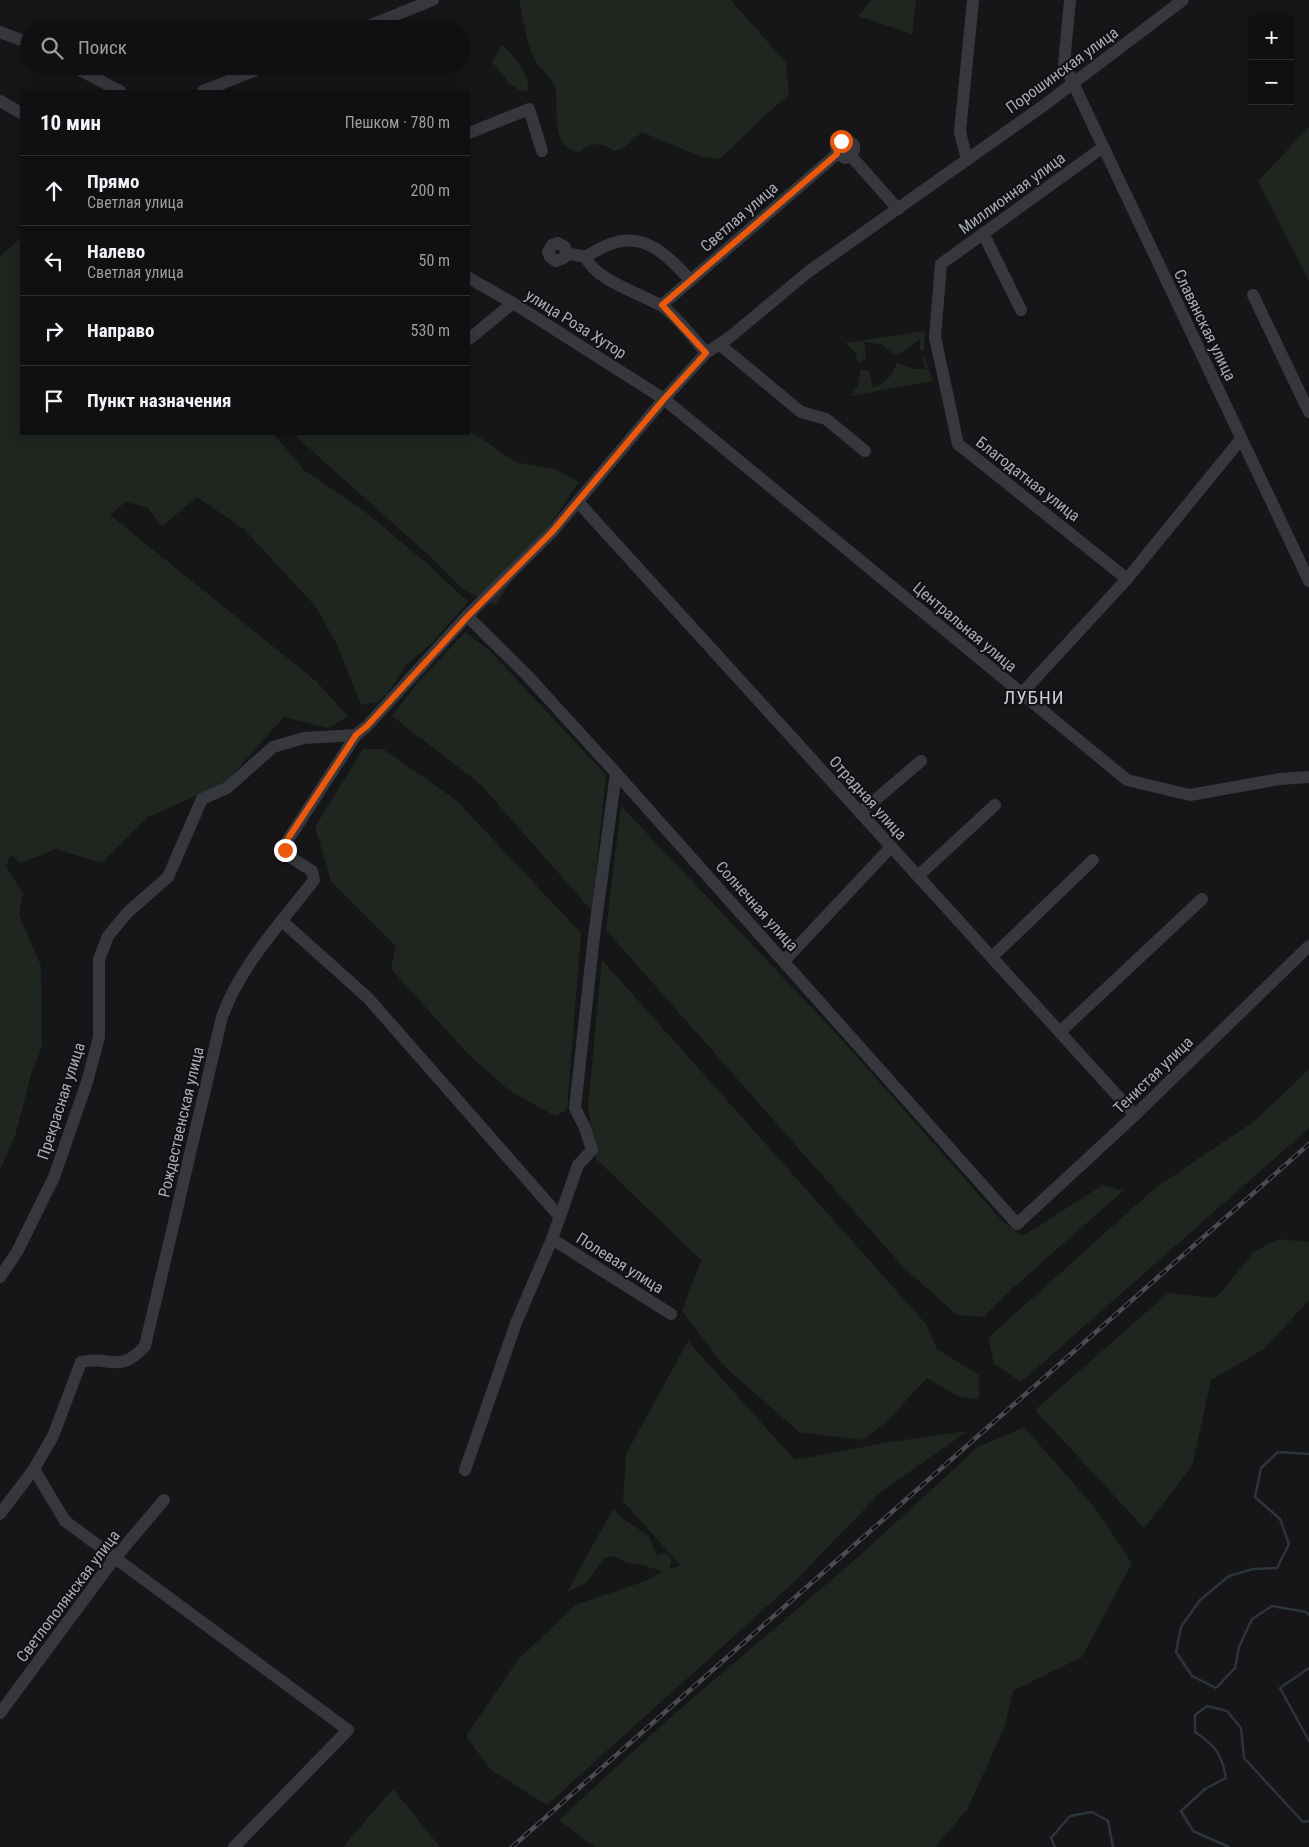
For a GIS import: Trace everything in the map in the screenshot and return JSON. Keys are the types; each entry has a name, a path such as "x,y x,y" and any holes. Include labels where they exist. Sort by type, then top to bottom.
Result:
{"street":[{"path":"383,20 433,0"},
{"path":"964,163 960,132 973,0"},
{"name":"Славянская улица","path":"1070,0 1064,64 1102,148 1309,581"},
{"name":"Порошинская улица","path":"314,880 312,871 287,855 284,846 356,735 367,726 468,616 552,532 664,399 706,353 720,345 808,272 964,163 1183,0"},
{"path":"0,32 20,40"},
{"path":"89,75 118,90"},
{"path":"206,90 243,75"},
{"path":"0,101 20,111"},
{"path":"470,133 529,109 542,151"},
{"name":"Миллионная улица","path":"941,264 984,235 1102,148"},
{"name":"Светлая улица","path":"662,305 837,154 844,158 851,156 898,209"},
{"path":"984,235 1021,310"},
{"path":"566,253 586,257 615,244 634,239 641,240 658,250 690,280"},
{"path":"586,257 595,270 641,296 662,305 706,353"},
{"name":"Благодатная улица","path":"941,264 935,337 958,444 1128,579"},
{"name":"улица Роза Хутор","path":"470,279 513,303 664,399"},
{"path":"1253,295 1309,412"},
{"path":"470,338 513,303"},
{"path":"720,345 801,412 826,419 865,451"},
{"name":"Центральная улица","path":"664,399 1126,780 1190,795 1280,779 1309,777"},
{"path":"1021,694 1128,579 1241,439"},
{"name":"Отрадная улица","path":"578,502 891,847 1061,1030 1135,1114"},
{"name":"Солнечная улица","path":"468,616 526,674 616,773 1017,1224"},
{"name":"Прекрасная улица","path":"0,1277 17,1252 54,1177 87,1082 99,1037 99,958 108,936 128,912 168,877 199,804 207,797 227,788 273,747 304,738 356,735"},
{"path":"860,813 921,761"},
{"path":"465,1470 516,1323 552,1239 578,1165 592,1150 585,1128 574,1108 594,936 616,773"},
{"path":"918,876 995,806"},
{"path":"784,961 891,847"},
{"path":"993,956 1093,860"},
{"name":"Рождественская улица","path":"34,1469 53,1436 81,1362 92,1360 124,1363 137,1355 145,1346 222,1017 230,996 244,971 314,880"},
{"path":"1061,1030 1202,899"},
{"path":"282,921 368,998 560,1217"},
{"name":"Тенистая улица","path":"1017,1224 1135,1114 1309,946"},
{"name":"Полевая улица","path":"552,1239 670,1314"},
{"path":"0,1514 34,1469 65,1521 348,1730 234,1847"},
{"name":"Светлополянская улица","path":"0,1713 114,1559 164,1500"}],"shaded area":[{"path":"519,0 731,0 786,63 789,95 763,117 720,159 702,157 642,132 622,149 614,151 596,144 587,146 579,152 569,148 562,142 557,124 554,85 532,54"},
{"path":"872,0 916,0 912,34 858,16"},
{"path":"502,45 516,59 524,71 528,90 522,92 510,84 492,62"},
{"path":"1309,127 1309,281 1258,181"},
{"path":"20,239 20,435 275,435 304,470 363,510 430,566 468,602 430,645 407,664 387,694 375,703 361,705 337,645 316,607 244,529 197,497 162,526 147,507 125,502 110,515 317,682 348,716 328,728 284,717 225,783 148,817 102,863 56,849 21,863 10,855 6,867 23,893 19,915 41,966 42,1047 32,1071 15,1136 0,1170 0,256"},
{"path":"925,331 924,351 920,351 920,339 896,356 881,344 864,342 866,358 858,363 855,352 845,343"},
{"path":"924,357 933,381 850,396 858,386 860,370 869,371 873,388 882,384 888,378 897,363 914,369 926,369 922,358"},
{"path":"470,432 515,462 554,469 579,482 495,605 464,590 433,559 294,435 470,435"},
{"path":"465,632 488,649 606,775 592,911 480,784 392,716 414,687"},
{"path":"363,749 383,749 456,800 581,933 567,1110 555,1116 510,1091 469,1055 391,969 396,946 331,881 315,827"},
{"path":"621,806 844,1042 1003,1222 1023,1236 1103,1185 1123,1191 1013,1288 984,1317 957,1315 904,1268 606,930"},
{"path":"602,960 926,1324 937,1349 979,1375 979,1399 959,1397 927,1378 886,1422 862,1440 799,1432 725,1367 682,1311 701,1260 596,1159 588,1106"},
{"path":"1309,1069 1309,1128 1021,1382 994,1364 988,1338 1155,1188 1256,1120"},
{"path":"1278,1239 1309,1242 1309,1300 1264,1349 1211,1380 1192,1466 1144,1528 1035,1410 1168,1293 1216,1298 1254,1252"},
{"path":"688,1341 795,1460 890,1442 968,1431 882,1491 795,1581 547,1805 491,1770 466,1736 518,1660 575,1605 645,1581 663,1572 640,1564 628,1563 612,1556 604,1558 587,1582 567,1592 613,1509 625,1520 649,1536 656,1555 666,1553 672,1559 669,1569 680,1565 623,1501 626,1454"},
{"path":"1024,1427 1096,1509 1132,1563 1082,1657 1013,1691 1005,1726 967,1810 935,1847 595,1847 559,1820 665,1722 857,1558 978,1447"},
{"path":"393,1789 440,1847 343,1847"}],"waterway":[{"path":"1309,1454 1278,1452 1261,1468 1255,1497 1280,1519 1289,1544 1277,1568 1253,1569 1229,1576 1200,1600 1181,1627 1176,1652 1192,1676 1216,1688 1235,1668 1239,1647 1252,1619 1272,1606 1306,1612 1309,1615"},
{"path":"1309,1668 1280,1688 1309,1741"},
{"path":"1229,1847 1193,1831 1181,1811 1205,1789 1226,1778 1220,1756 1208,1741 1195,1732 1195,1715 1207,1706 1227,1711 1241,1728 1244,1758 1303,1822 1309,1821"},
{"path":"1055,1847 1051,1838 1070,1816 1092,1812 1108,1821 1113,1847"}],"railway":[{"path":"512,1847 1309,1144"}],"district":[{"name":"ЛУБНИ","path":"1034,697"}],"route":[{"path":"285,850 284,846 289,837 313,804 356,735 367,726 468,616 552,532 664,399 706,353 662,305 837,154 836,147 838,142 841,141"}]}
